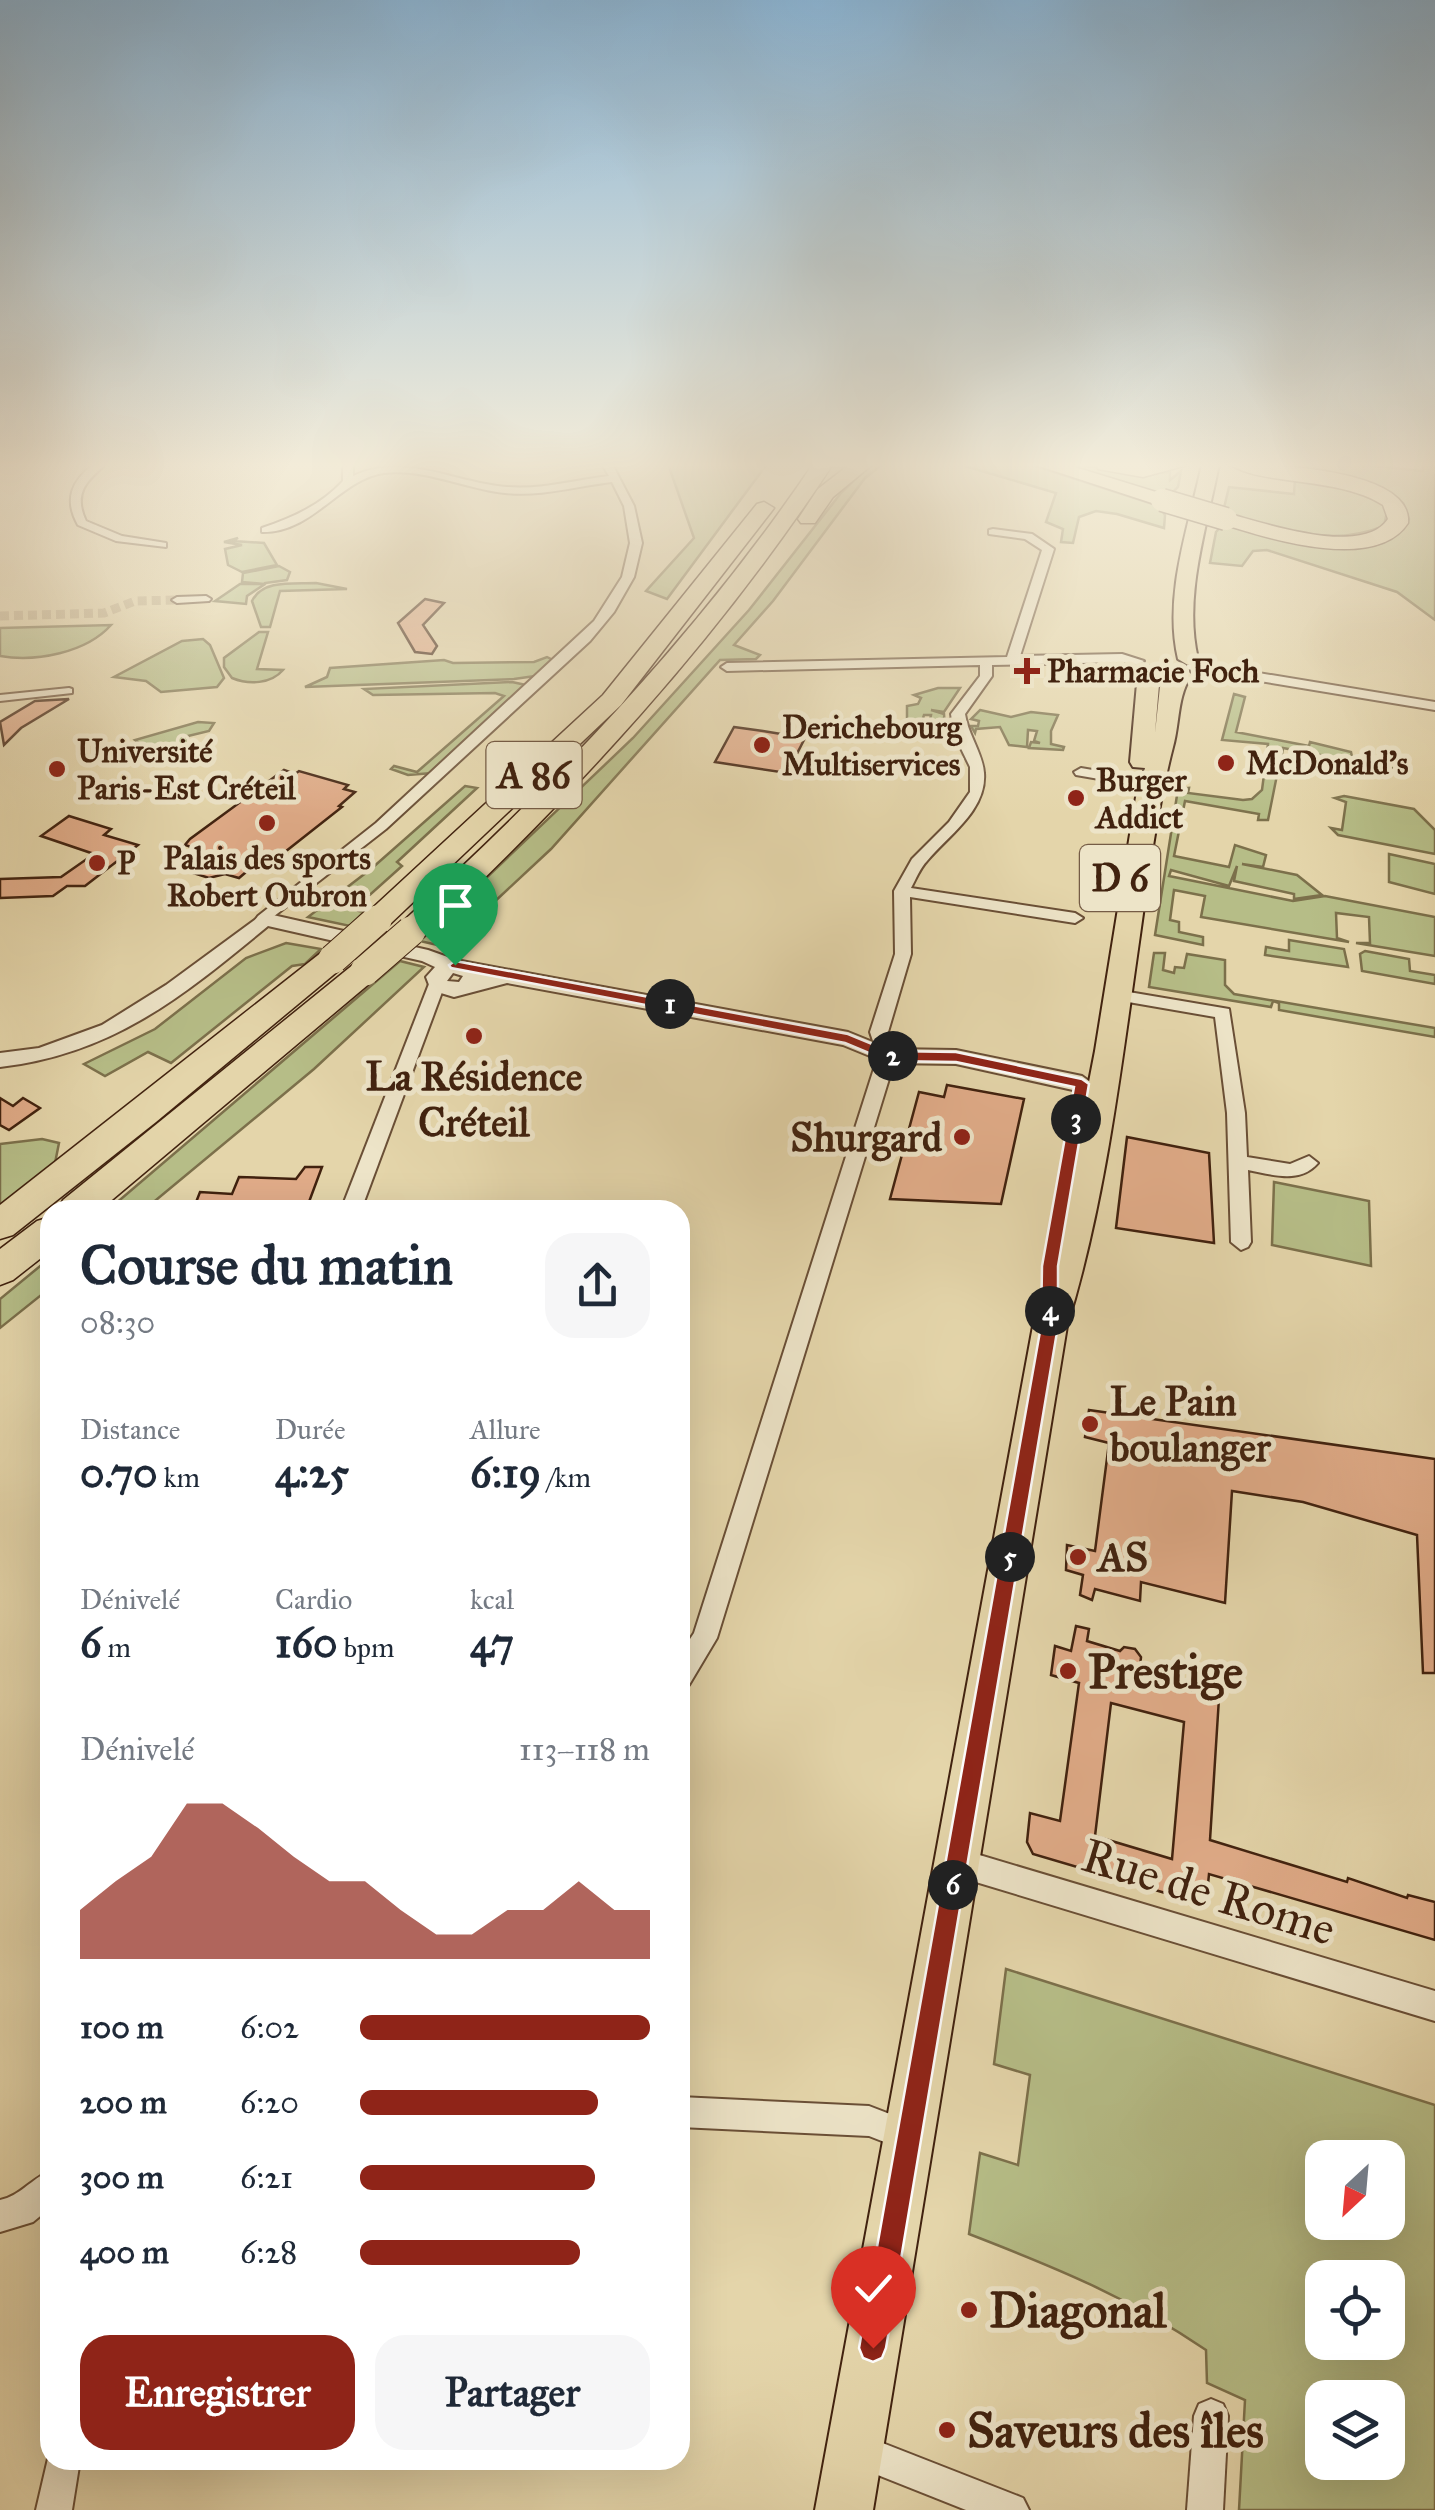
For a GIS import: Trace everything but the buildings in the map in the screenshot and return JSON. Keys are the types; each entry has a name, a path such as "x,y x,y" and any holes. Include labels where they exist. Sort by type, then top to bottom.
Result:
{"highway":[{"name":"A 86","path":"87,1200 349,965 377,920 612,700 705,581"},
{"name":"A 86","path":"0,1224 349,965 413,942 657,688 741,581"},
{"path":"657,688 675,677 758,581"},
{"path":"0,1270 40,1239"}],"main road":[{"path":"1162,623 1172,581"},
{"name":"D 6","path":"1092,1086 1108,1051 1148,797 1170,718 1171,687 1187,666 1181,642 1186,581"},
{"path":"1149,658 1176,652 1187,666"},
{"name":"D 6","path":"844,2510 1050,1326 1069,1267 1092,1086 1139,784 1149,658"}],"street":[{"path":"0,1060 63,1050 106,1035 144,1012 381,826 586,638 613,607 626,581"},
{"path":"1012,660 1038,581"},
{"path":"177,600 206,600"},
{"path":"1020,637 1049,660"},
{"path":"728,667 1149,658"},
{"path":"690,1661 705,1638 888,1056 879,1032 903,954 902,891 917,862 954,825 977,792 977,767 961,734 958,714 986,676 986,660"},
{"path":"1187,666 1435,706"},
{"path":"2,700 68,691"},
{"path":"1080,772 1105,776"},
{"path":"902,891 1075,918"},
{"path":"264,919 413,942 453,978 518,978 848,1039 888,1056 956,1057 1092,1086"},
{"path":"355,1200 420,1027 453,978"},
{"path":"1117,996 1223,1014 1236,1113 1241,1242"},
{"path":"1238,1162 1292,1171 1308,1163"},
{"name":"Rue de Rome","path":"956,1862 1435,2006"},
{"path":"690,2113 869,2122 910,2137"},
{"path":"0,2216 22,2210 40,2195"},
{"path":"1205,2510 1211,2416"},
{"path":"855,2449 1010,2510"},
{"path":"54,2510 62,2470"}],"green space":[{"path":"279,581 265,583 265,584 247,596 246,604 215,601 240,584 264,584 242,582"},
{"path":"655,581 680,581 667,599 646,591"},
{"path":"772,581 788,581 734,645 760,655 756,659 720,660 551,849 446,947 420,941 633,738"},
{"path":"1363,581 1435,581 1435,620 1397,592"},
{"path":"316,583 347,589 280,591 270,627 261,627 252,601 257,594 280,584"},
{"path":"111,625 101,635 60,653 29,658 0,656 0,628"},
{"path":"259,632 268,632 257,669 283,670 259,682 232,678 224,667 224,658"},
{"path":"203,639 210,645 224,678 217,687 161,692 146,681 114,677 182,641"},
{"path":"547,657 553,660 535,676 514,679 305,687 327,677 330,668 444,660 534,662"},
{"path":"512,682 526,685 432,773 408,775 391,769 394,766 417,772 504,696 373,695 364,689"},
{"path":"938,688 960,688 944,712 931,710 944,714 945,728 929,725 931,715 924,715 921,724 907,722 907,706 918,704 921,698 914,695"},
{"path":"1234,694 1245,697 1236,732 1309,746 1310,742 1351,752 1352,757 1395,764 1406,771 1283,748 1282,754 1274,753 1272,763 1279,765 1268,820 1258,820 1259,814 1185,801 1174,856 1229,867 1235,845 1266,855 1263,867 1242,864 1297,875 1322,895 1294,899 1294,894 1234,881 1237,866 1229,886 1171,870 1169,876 1293,901 1325,896 1435,917 1435,956 1356,943 1370,943 1369,917 1336,913 1337,938 1349,942 1201,917 1205,896 1174,890 1170,920 1179,922 1179,932 1203,937 1203,945 1155,935 1178,789 1243,800 1252,799 1262,790 1268,744 1222,740"},
{"path":"980,710 1011,717 1031,712 1058,715 1051,731 1051,744 1064,747 1063,750 1029,748 1031,742 1040,743 1034,741 1037,731 1028,730 1027,747 1009,745 1000,727 976,729 975,733 971,726 978,726 979,721 971,719"},
{"path":"198,722 214,723 209,731 188,736 188,744 154,756 135,740"},
{"path":"465,786 477,788 397,862 402,866 364,900 367,903 359,911 364,912 350,926 308,917 371,869"},
{"path":"1344,796 1414,809 1435,830 1435,854 1338,835 1331,828 1342,830 1346,802 1335,798"},
{"path":"1389,854 1435,864 1435,894 1389,882"},
{"path":"1289,940 1344,949 1348,967 1265,955 1266,947 1289,951"},
{"path":"286,943 321,949 305,964 292,966 171,1063 148,1052 105,1076 84,1064 155,1029 246,958"},
{"path":"1365,951 1409,959 1410,971 1435,975 1435,984 1362,971 1360,954"},
{"path":"1154,953 1165,953 1163,970 1174,973 1175,967 1184,968 1187,954 1225,960 1225,985 1234,994 1435,1028 1435,1037 1279,1010 1279,1003 1273,1001 1271,1007 1149,987"},
{"path":"400,961 424,967 314,1069 156,1200 120,1200"},
{"path":"42,1139 59,1143 55,1163 0,1207 0,1144"},
{"path":"1274,1182 1369,1201 1371,1266 1272,1245"},
{"path":"40,1266 40,1296 0,1328 0,1299"},
{"path":"1006,1969 1435,2105 1435,2510 1239,2510 1245,2400 1207,2383 1206,2350 1091,2285 969,2234 980,2153 1018,2165 1030,2075 994,2064"}],"tunnel":[{"path":"0,616 104,613 135,601 177,600"}],"place":[{"name":"Pharmacie Foch","path":"1027,671"},
{"name":"Derichebourg Multiservices","path":"762,745"},
{"name":"McDonald's","path":"1226,763"},
{"name":"Université Paris-Est Créteil","path":"57,769"},
{"name":"Burger Addict","path":"1076,798"},
{"name":"Palais des sports Robert Oubron","path":"267,823"},
{"name":"P","path":"97,863"},
{"name":"La Résidence Créteil","path":"474,1036"},
{"name":"Shurgard","path":"962,1137"},
{"name":"Le Pain boulanger","path":"1090,1424"},
{"name":"AS","path":"1078,1557"},
{"name":"Prestige","path":"1068,1671"},
{"name":"Diagonal","path":"969,2310"},
{"name":"Saveurs des îles","path":"947,2430"}],"route":[{"path":"455,965 848,1039 888,1056 956,1057 1082,1084 1050,1266 1050,1326 873,2348"}]}
